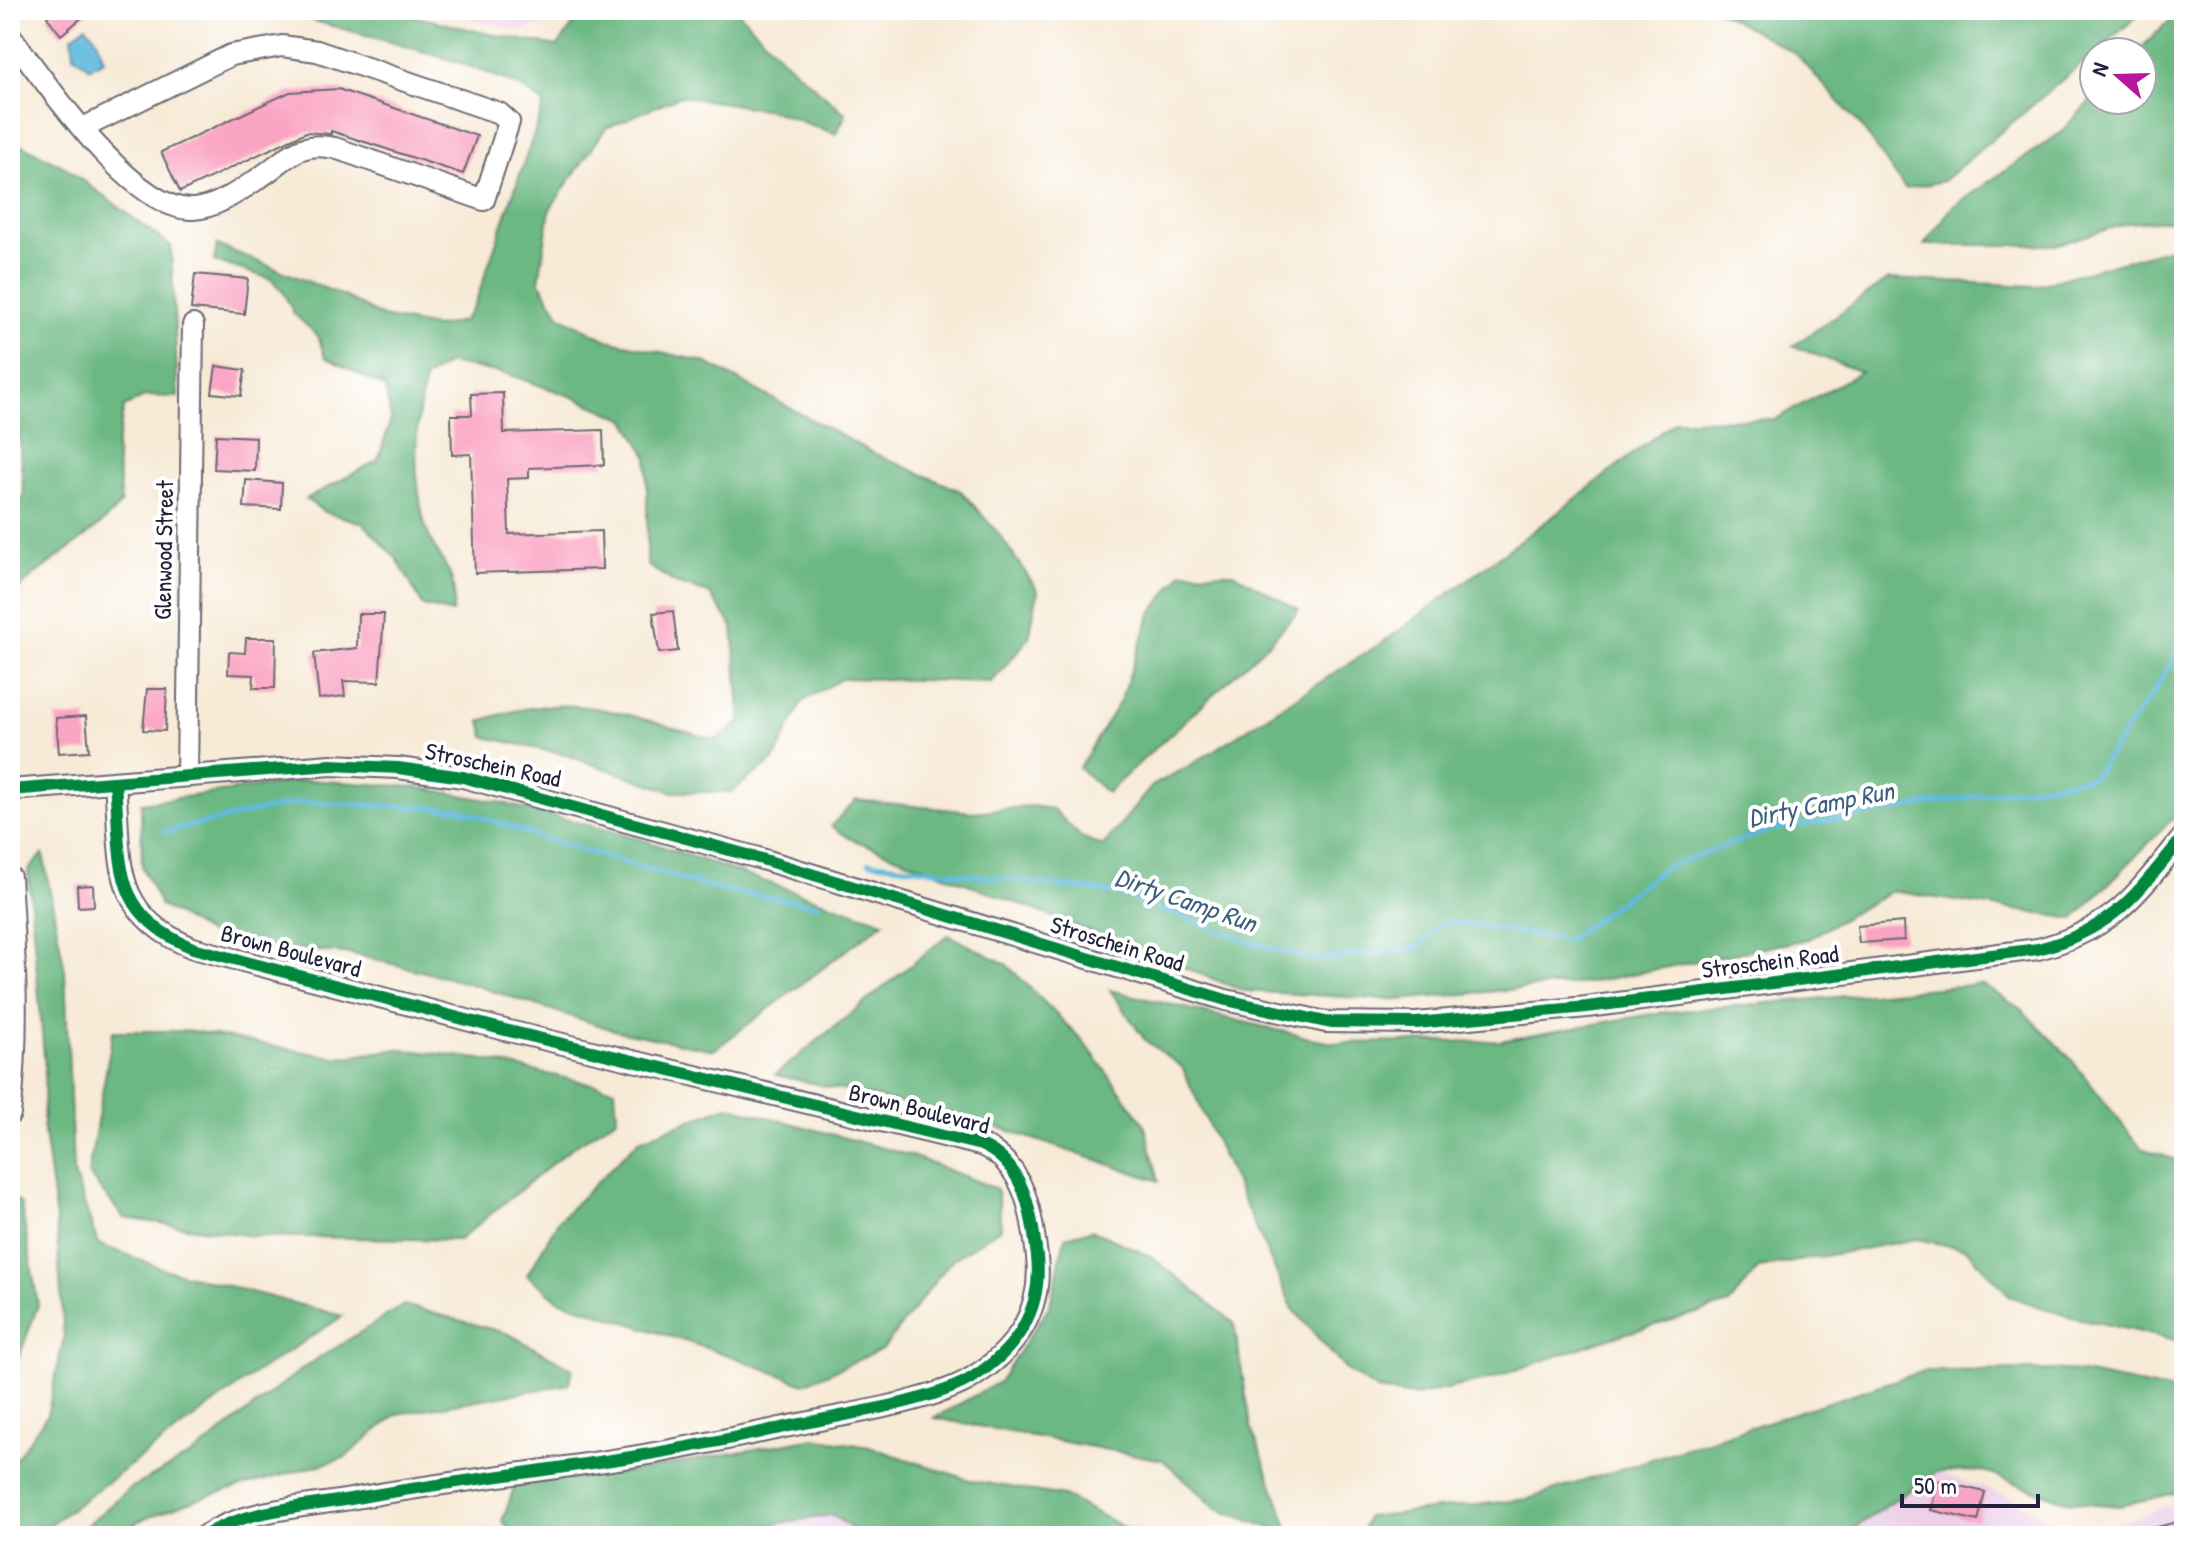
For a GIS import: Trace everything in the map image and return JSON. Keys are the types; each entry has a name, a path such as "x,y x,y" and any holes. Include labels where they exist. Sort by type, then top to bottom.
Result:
{"street":[{"path":"10,35 83,128 136,184 171,205 197,209 248,185 292,152 312,145 335,148 484,200 509,122 499,113 332,56 282,46 231,55 83,128"},
{"name":"Glenwood Street","path":"187,776 193,325"},
{"name":"Stroschein Road","path":"10,790 345,765 463,777 583,807 755,857 1267,1011 1356,1024 1416,1023 1587,1007 2038,949 2098,928 2128,904 2184,836"},
{"name":"Brown Boulevard","path":"115,783 128,898 152,927 171,939 193,948 505,1030 981,1145 998,1153 1016,1176 1030,1211 1037,1261 1035,1301 1022,1334 998,1360 970,1380 921,1396 644,1455 409,1489 245,1518 204,1536"},
{"path":"10,877 17,993 10,1114"}],"shaded area":[{"path":"432,10 575,10 573,16 520,31"},
{"path":"1936,1472 2008,1496 2077,1536 1843,1536"},
{"path":"2184,1504 2184,1536 2082,1536 2171,1505"},
{"path":"832,1515 863,1536 697,1536 806,1520"}],"green space":[{"path":"278,10 389,10 489,34 558,46 584,10 736,10 787,63 846,114 836,134 770,110 680,96 606,128 550,209 539,281 560,316 607,340 705,362 873,453 961,491 999,534 1038,591 1029,638 992,682 843,678 802,702 774,760 731,792 673,792 566,755 485,737 481,721 543,706 572,706 626,714 715,740 741,722 733,627 709,593 675,583 647,565 647,456 626,420 576,398 507,374 448,363 425,379 417,432 418,486 428,534 453,585 452,613 423,606 397,559 363,523 324,512 306,499 378,460 391,419 385,387 325,357 318,336 294,314 283,292 271,279 214,261 217,245 344,296 382,317 435,327 463,321 475,304 544,105 526,91 498,77"},
{"path":"1717,10 2145,10 2114,36 2078,36 2078,67 1943,181 1905,189 1862,127 1796,54"},
{"path":"2184,10 2184,219 2128,223 2056,245 1924,245 1952,207 2059,134 2078,114 2158,116 2158,36 2154,36"},
{"path":"10,139 65,167 171,246 178,397 146,396 124,407 116,449 121,503 108,518 37,573 10,599 10,518 24,496 10,332"},
{"path":"2184,244 2184,807 2074,919 1891,891 1808,939 1587,983 1397,1000 1244,991 849,838 831,826 856,800 973,812 1031,806 1053,809 1081,837 1103,846 1152,786 1194,763 1389,638 1676,420 1776,419 1861,372 1793,346 1889,279 2036,286"},
{"path":"1182,572 1233,573 1299,610 1270,642 1107,793 1079,768 1120,701 1151,614"},
{"path":"307,780 416,787 499,802 634,837 884,922 714,1050 617,1031 464,982 353,954 223,942 160,905 142,867 141,803"},
{"path":"43,854 65,971 73,1171 98,1244 167,1270 343,1316 257,1372 34,1536 10,1536 10,1467 47,1415 64,1338 56,1219 43,1126 45,1068 28,870"},
{"path":"948,935 1006,964 1084,1042 1144,1123 1159,1181 970,1118 775,1075"},
{"path":"1981,984 2021,1009 2070,1058 2141,1148 2184,1163 2184,1342 2064,1315 2011,1297 1966,1249 1917,1239 1759,1268 1729,1304 1606,1339 1490,1379 1415,1396 1377,1390 1345,1369 1293,1309 1182,1067 1145,1040 1110,990 1331,1043 1500,1041 1657,1013"},
{"path":"113,1031 192,1031 338,1058 399,1049 480,1059 615,1089 617,1118 570,1149 459,1240 252,1236 124,1218 88,1174"},
{"path":"727,1106 912,1156 997,1189 1001,1228 951,1261 883,1349 804,1384 734,1357 558,1300 527,1275 559,1220 639,1140"},
{"path":"12,1197 21,1204 38,1305 10,1382"},
{"path":"1091,1230 1151,1256 1234,1323 1251,1427 1291,1535 1217,1509 1163,1460 934,1418 999,1382 1050,1305 1065,1237"},
{"path":"404,1305 509,1334 573,1369 569,1384 397,1414 344,1458 200,1498 136,1522 136,1536 74,1536 129,1489 195,1453 303,1368"},
{"path":"2067,1370 2184,1393 2184,1491 2119,1506 2065,1501 1983,1471 1936,1472 1843,1536 1361,1536 1367,1517 1528,1499 1924,1371"},
{"path":"814,1438 870,1447 973,1481 1064,1496 1127,1529 1161,1536 863,1536 832,1515 697,1536 516,1536 502,1521 516,1483 630,1472"}],"water":[{"path":"86,26 96,38 104,60 90,68 74,55 72,36"}],"building":[{"path":"56,10 91,10 61,35 47,17"},
{"path":"338,89 477,136 463,174 331,131 331,134 306,132 180,192 161,152 290,92"},
{"path":"195,274 248,279 244,314 191,309"},
{"path":"216,366 245,370 241,396 212,393"},
{"path":"503,393 504,433 603,430 604,465 529,468 529,478 507,479 509,534 601,531 602,569 475,573 471,454 452,455 451,415 472,415 471,394"},
{"path":"216,435 256,437 255,471 214,469"},
{"path":"246,480 282,483 281,509 244,507"},
{"path":"673,611 678,651 659,653 653,613"},
{"path":"358,614 384,614 379,682 343,681 345,696 319,699 314,653 357,648"},
{"path":"246,638 276,638 275,688 253,688 254,675 228,674 229,652 245,653"},
{"path":"147,689 167,689 165,731 143,730"},
{"path":"86,716 89,751 59,753 56,718"},
{"path":"93,885 94,906 78,907 77,886"},
{"path":"1903,922 1904,940 1859,943 1857,926"},
{"path":"1938,1481 1985,1492 1978,1521 1931,1510"},
{"path":"2184,1520 2184,1536 2142,1536 2142,1531"}],"waterway":[{"name":"Dirty Camp Run","path":"869,862 1116,893 1255,944 1315,960 1417,948 1444,921 1568,940 1666,867 1771,830 2093,777 2152,694 2184,640"},
{"name":"Dirty Camp Run","path":"164,832 300,802 458,809 557,843 717,889 818,905"}],"cycle path":[{"path":"10,790 331,765 398,768 463,777 755,857 1226,1000 1326,1022 1416,1023 1587,1007 2038,949 2087,931 2122,907 2184,836"},
{"path":"115,783 121,861 133,901 146,919 193,948 505,1030 981,1145 996,1153 1017,1177 1029,1207 1037,1257 1036,1294 1031,1311 1014,1341 973,1377 939,1392 871,1410 664,1451 277,1510 239,1520 204,1536"}]}
